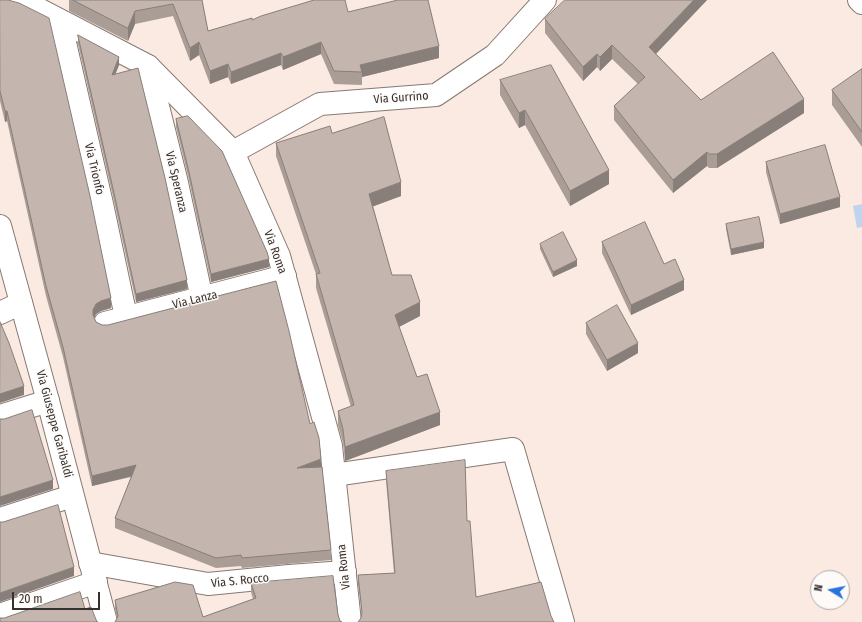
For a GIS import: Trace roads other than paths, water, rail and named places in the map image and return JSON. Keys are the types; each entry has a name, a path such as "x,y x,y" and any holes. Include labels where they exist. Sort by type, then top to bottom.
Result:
{"street":[{"name":"Via Roma","path":"20,0 148,66 233,152 279,256 331,446 350,622"},
{"name":"Via Gurrino","path":"233,152 320,104 436,95 495,55 545,0"},
{"path":"859,0 862,3"},
{"name":"Via Trionfo","path":"60,21 102,204 126,318"},
{"name":"Via Speranza","path":"148,66 177,183 202,299"},
{"name":"Via Giuseppe Garibaldi","path":"0,226 106,622"},
{"name":"Via Lanza","path":"105,323 202,299 285,276"},
{"path":"0,313 21,303"},
{"path":"0,416 48,401"},
{"path":"334,475 513,449 563,622"},
{"path":"0,519 72,496"},
{"name":"Via S. Rocco","path":"93,573 208,584 345,572"},
{"path":"0,615 93,573"}],"water":[{"path":"862,204 862,227 857,228 853,206"}]}
